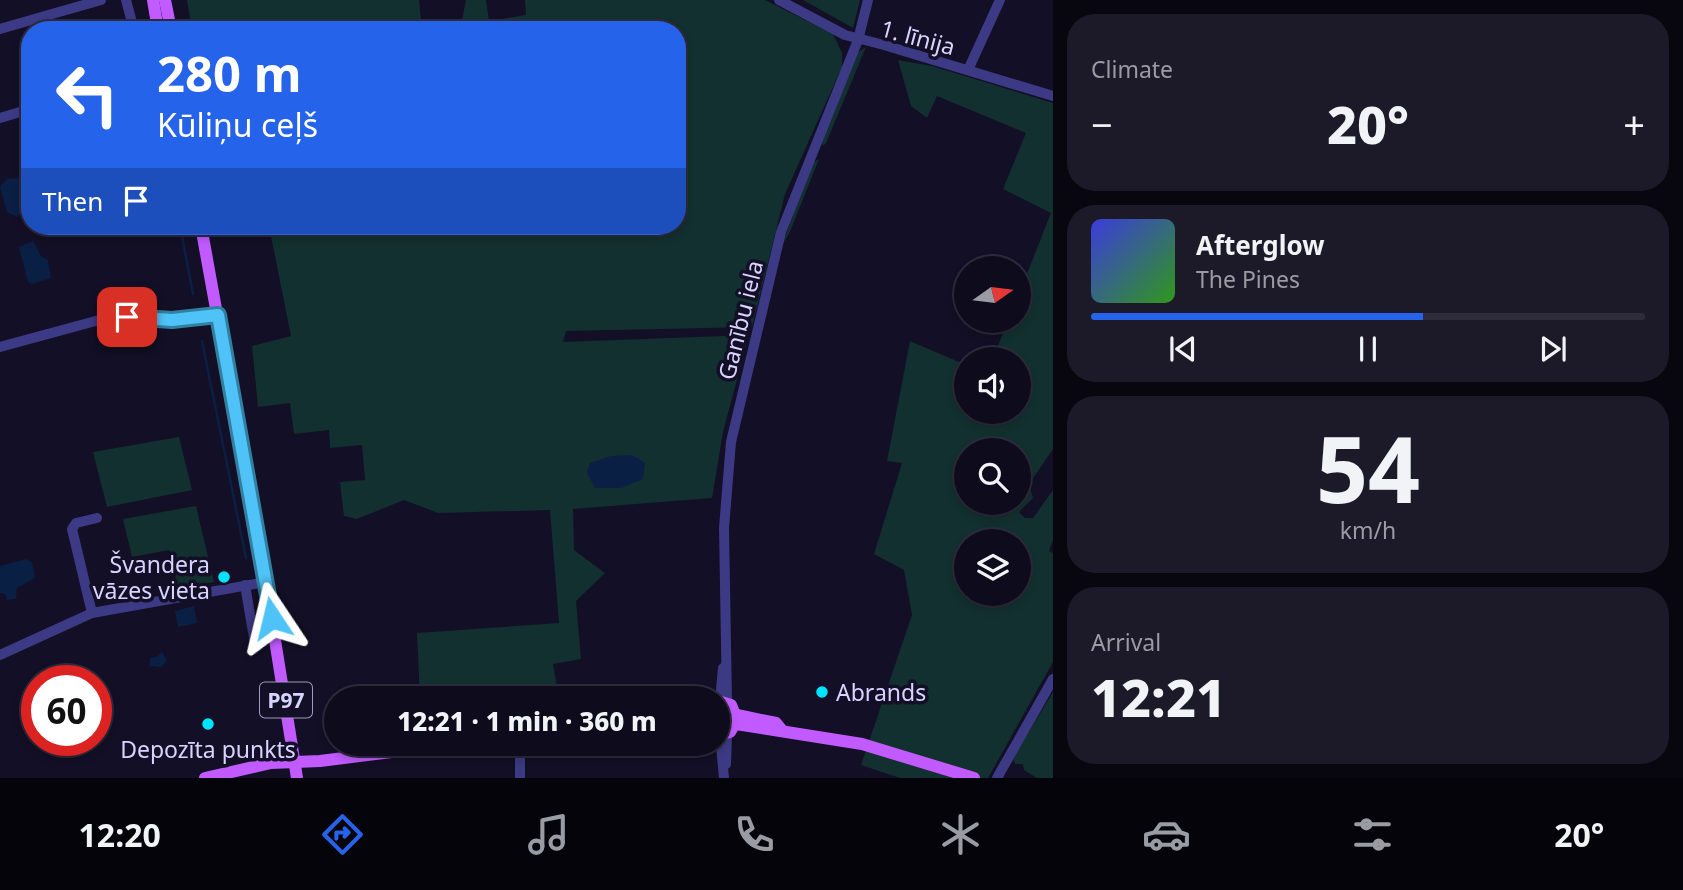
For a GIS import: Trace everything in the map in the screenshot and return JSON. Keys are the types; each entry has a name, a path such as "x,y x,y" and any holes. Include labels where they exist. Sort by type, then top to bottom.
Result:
{"main road":[{"path":"153,0 156,21"},
{"path":"165,0 169,21"},
{"name":"P97","path":"203,235 266,582 297,778"},
{"path":"730,729 776,723 781,729 862,744 974,778"},
{"path":"205,778 295,761 360,756"}],"street":[{"path":"28,21 101,0"},
{"path":"126,0 132,21"},
{"name":"1. līnija","path":"779,0 858,40 1053,96"},
{"name":"Ganību iela","path":"725,686 727,673 724,664 724,528 731,442 781,232 858,40 868,0"},
{"path":"968,70 1000,0"},
{"path":"0,29 21,23"},
{"path":"0,118 21,112"},
{"path":"0,347 103,319 127,317 172,320 218,315"},
{"path":"92,614 72,529 76,523 97,518"},
{"path":"0,655 92,614 266,582"},
{"path":"246,586 254,644"},
{"path":"997,778 1053,679"},
{"path":"520,756 520,778"}],"green space":[{"path":"187,0 419,0 421,21 190,21"},
{"path":"466,0 486,0 489,21 462,21"},
{"path":"525,0 765,0 833,34 842,53 842,67 785,194 752,327 566,331 563,342 749,335 723,432 712,498 573,509 574,550 605,573 576,601 581,659 553,664 557,686 419,686 417,633 559,623 550,510 438,513 404,500 357,519 344,516 340,482 365,480 362,445 330,448 329,430 294,434 290,403 258,407 252,346 291,336 271,235 686,235 686,21 489,21 526,15"},
{"path":"803,0 860,0 853,28"},
{"path":"866,47 823,146 822,140 857,53"},
{"path":"898,60 932,66 1053,103 1053,449 1031,481 1031,438 954,438 954,515 1022,515 1025,518 1033,518 1053,490 1053,540 1049,551 1053,553 1053,662 988,778 900,778 861,765 912,615 904,570 874,554 902,463 887,461 910,341 954,360 954,424 1031,424 1031,347 998,347 1003,333 1031,333 1031,264 1051,213 1003,189 1026,133 937,96 927,118 911,106"},
{"path":"819,159 789,234 783,243 812,163"},
{"path":"179,437 192,490 107,507 93,452"},
{"path":"196,506 214,582 178,588 169,550 132,557 123,519"},
{"path":"1053,692 1053,778 1037,778 1024,770 1023,764 1015,764 1013,758"}],"water":[{"path":"21,175 21,213 17,217 7,212 0,187 7,179"},
{"path":"33,241 41,256 48,260 51,278 32,284 28,282 19,247"},
{"path":"632,455 645,463 643,479 621,488 595,488 587,473 590,463 611,456"},
{"path":"26,559 32,562 35,578 17,588 16,599 7,600 5,594 0,593 0,566"},
{"path":"194,606 197,623 178,627 175,611"},
{"path":"162,651 167,661 161,667 150,666 150,658 157,657"}],"waterway":[{"path":"182,235 193,294"},
{"path":"202,341 246,558"}],"place":[{"name":"Švandera vāzes vieta","path":"224,577"},
{"name":"Abrands","path":"822,692"},
{"name":"Depozīta punkts","path":"208,724"}],"route":[{"path":"127,317 172,320 218,315 272,618"}]}
